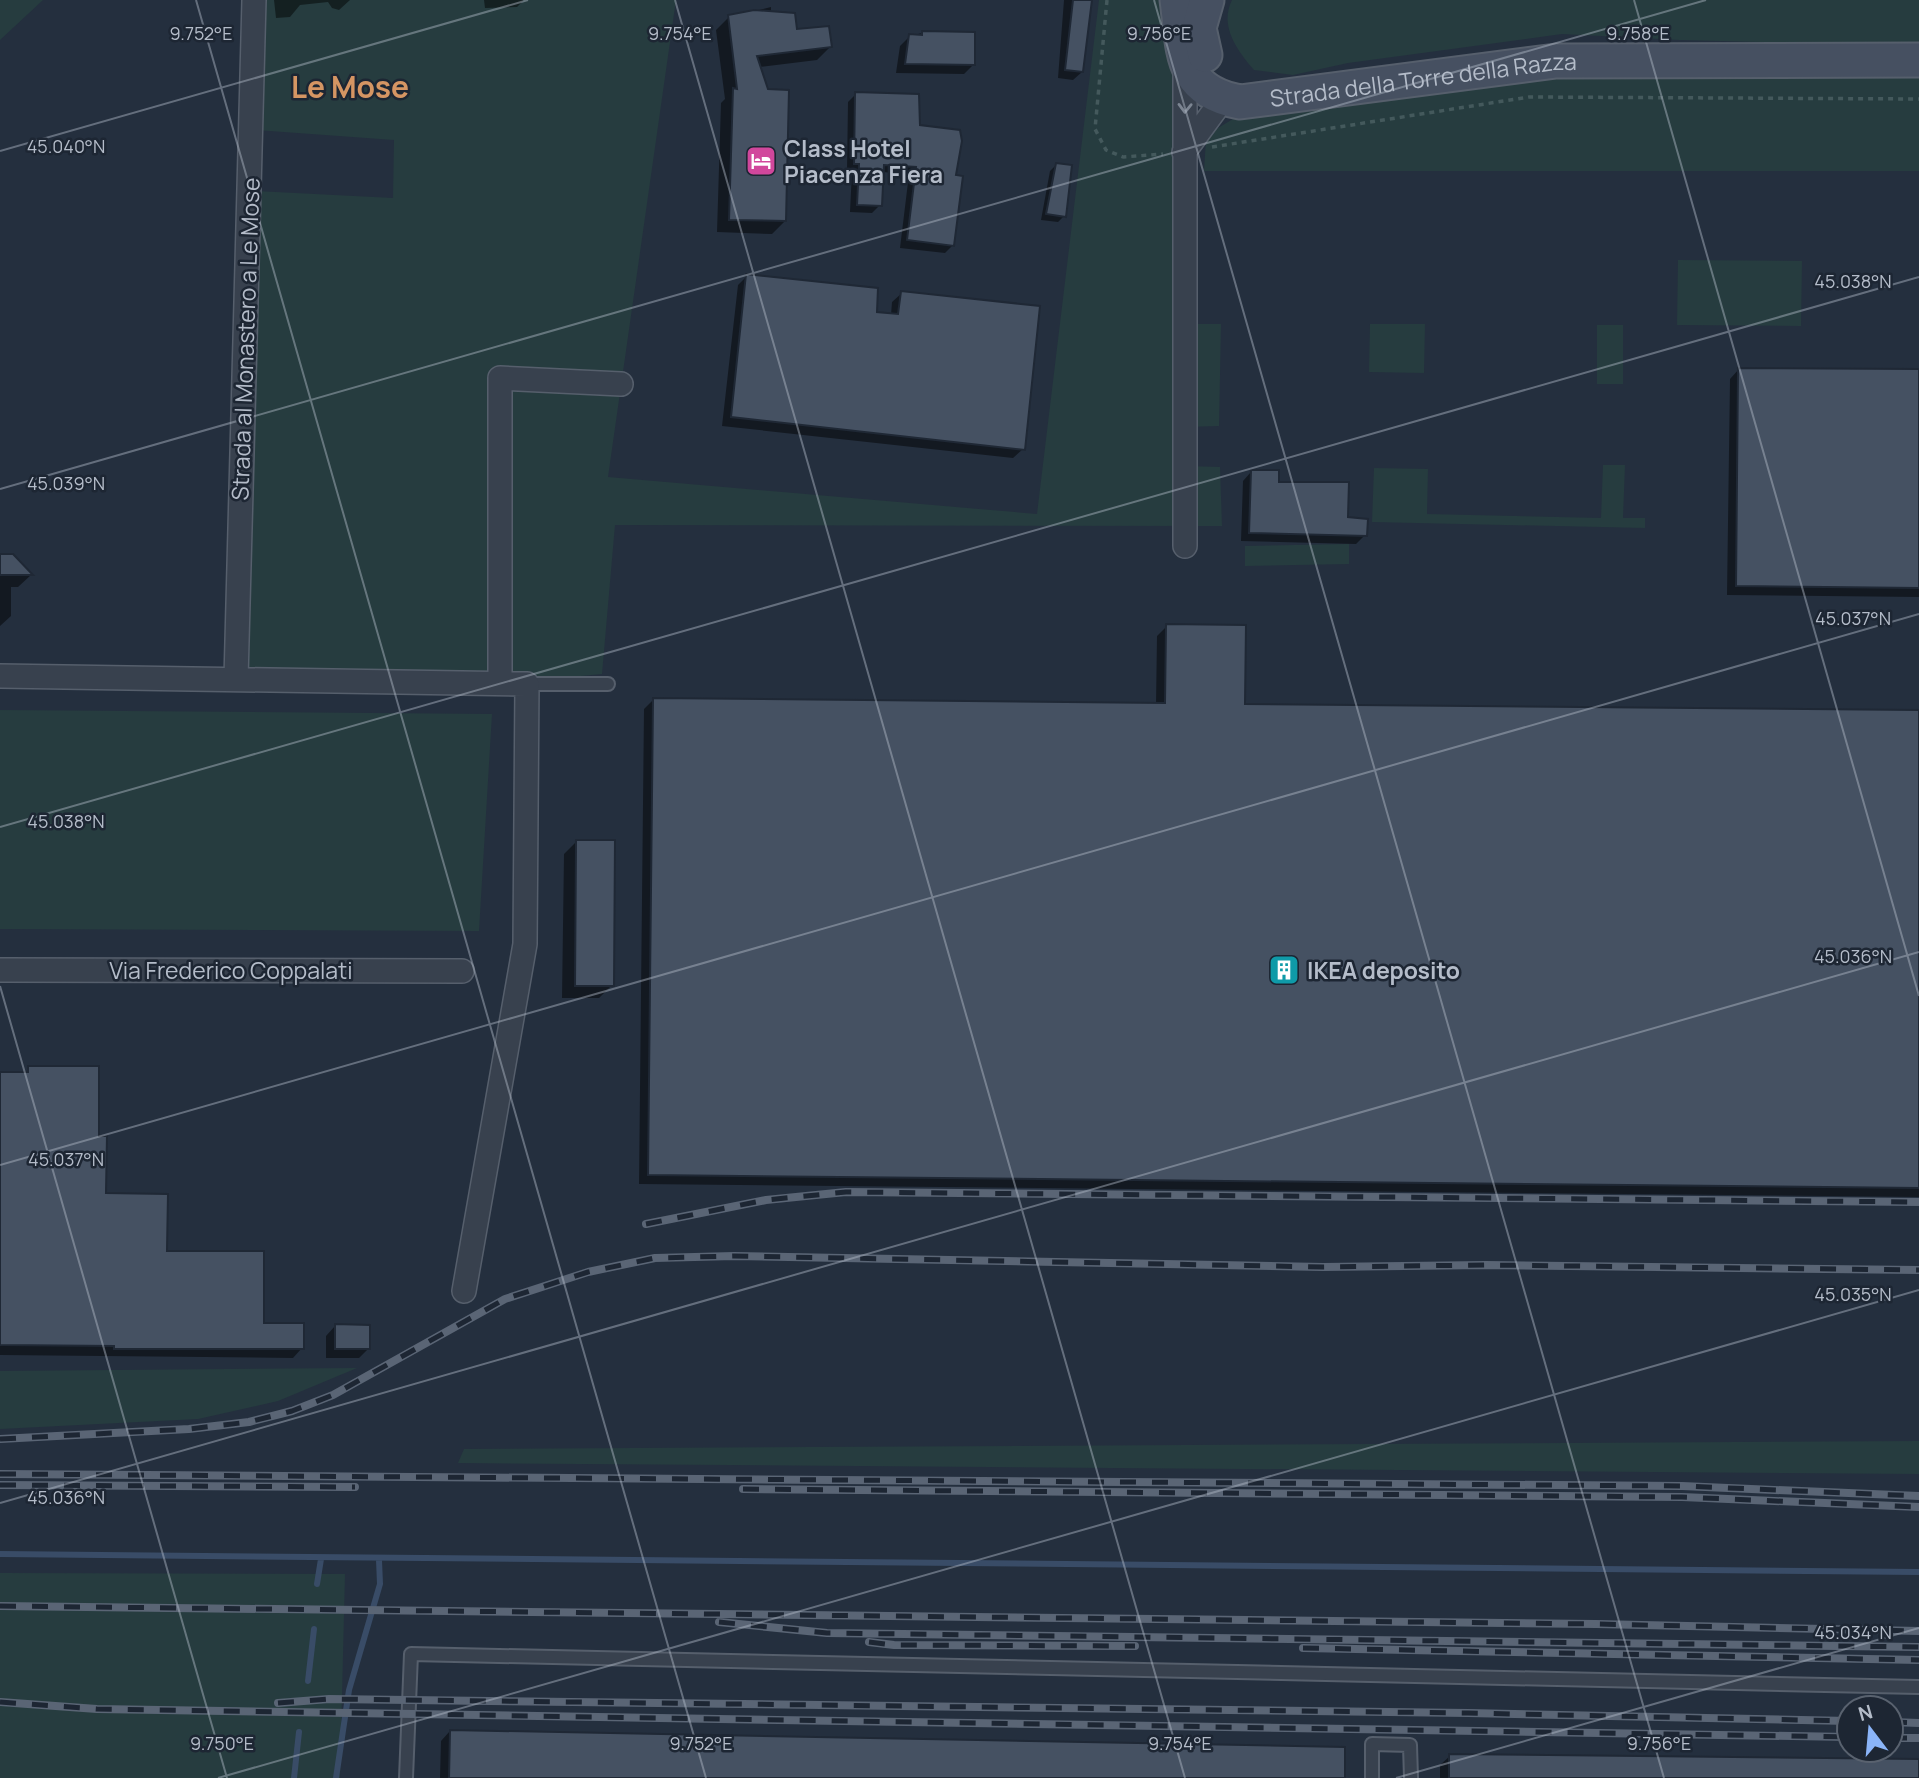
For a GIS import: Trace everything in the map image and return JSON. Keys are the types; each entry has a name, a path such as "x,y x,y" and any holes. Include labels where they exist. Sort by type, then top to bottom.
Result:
{"street":[{"name":"Strada al Monastero a Le Mose","path":"236,679 254,0"},
{"path":"1177,0 1185,64 1185,546"},
{"path":"1207,0 1199,28 1208,65 1223,99"},
{"name":"Strada della Torre della Razza","path":"1223,99 1240,102 1272,99 1556,61 1919,60"},
{"path":"1185,64 1196,83 1223,99"},
{"path":"1184,152 1223,99"},
{"path":"500,682 500,378 621,384"},
{"path":"0,676 527,684 525,944 464,1291"},
{"name":"Via Frederico Coppalati","path":"0,970 462,971"}],"lane":[{"path":"527,684 608,684"},
{"path":"406,1778 411,1654 1919,1688"},
{"path":"1372,1778 1372,1744 1410,1745 1410,1778"}],"path":[{"path":"1107,0 1095,129 1106,150 1123,157 1184,152 1529,97 1919,99"}],"green space":[{"path":"0,0 43,0 0,40"},
{"path":"260,0 676,0 608,477 1037,514 1099,0 1165,0 1184,184 1185,324 1221,324 1219,426 1185,427 1185,466 1220,467 1222,526 615,525 602,674 528,681 243,680 256,191 393,198 394,140 256,130"},
{"path":"1232,0 1919,0 1919,46 1562,34 1348,63 1293,75 1254,70 1236,46 1229,28"},
{"path":"1593,74 1919,77 1919,171 1204,171 1206,140 1218,128 1248,110 1399,91"},
{"path":"1678,260 1802,261 1801,326 1677,325"},
{"path":"1370,324 1425,324 1424,373 1369,372"},
{"path":"1597,325 1623,325 1623,384 1597,384"},
{"path":"1603,465 1625,465 1623,518 1645,518 1645,528 1372,522 1374,468 1428,469 1427,514 1601,518"},
{"path":"1349,544 1349,564 1245,566 1245,546"},
{"path":"0,710 492,714 479,931 0,929"},
{"path":"357,1368 278,1401 198,1419 0,1429 0,1371"},
{"path":"1919,1441 1919,1474 458,1463 464,1449"},
{"path":"0,1573 345,1574 340,1778 0,1778"}],"building":[{"path":"1073,0 1092,0 1083,72 1065,70"},
{"path":"754,10 795,13 797,29 829,26 832,47 757,56 768,89 789,90 786,221 729,220 733,88 737,89 728,15"},
{"path":"922,31 975,32 975,65 905,64 909,34 922,35"},
{"path":"855,92 919,94 920,125 960,130 962,141 956,175 963,176 954,246 907,240 916,167 884,165 882,206 857,205 859,164 854,164"},
{"path":"1056,163 1072,165 1066,217 1046,214"},
{"path":"746,274 878,288 877,312 898,314 901,291 1040,306 1025,450 731,417"},
{"path":"1738,368 1919,369 1919,588 1736,586"},
{"path":"1251,470 1279,470 1279,482 1349,482 1348,517 1368,519 1367,536 1249,533"},
{"path":"0,554 13,554 33,575 0,575"},
{"name":"IKEA deposito","path":"1166,624 1246,625 1245,704 1919,710 1919,1188 648,1175 653,698 1165,703"},
{"path":"576,840 615,840 614,986 575,986"},
{"path":"28,1066 99,1066 99,1136 107,1136 106,1193 168,1194 167,1251 264,1251 264,1323 304,1323 304,1349 114,1349 114,1346 0,1345 0,1072 28,1072"},
{"path":"335,1324 370,1325 370,1349 335,1349"},
{"path":"450,1730 1345,1747 1345,1778 449,1778"},
{"path":"1449,1754 1835,1758 1835,1764 1905,1764 1905,1759 1919,1759 1919,1778 1449,1778"}],"waterway":[{"path":"0,1554 1919,1572"},
{"path":"317,1584 321,1559"},
{"path":"336,1778 349,1690 380,1584 379,1560"},
{"path":"308,1681 314,1629"},
{"path":"294,1778 299,1732"}],"railway":[{"path":"646,1224 766,1200 846,1192 1919,1202"},
{"path":"0,1439 189,1429 249,1422 292,1411 333,1395 505,1299 588,1272 655,1258 734,1256 1323,1267 1485,1265 1919,1270"},
{"path":"0,1474 1682,1486 1919,1496"},
{"path":"0,1485 355,1487"},
{"path":"743,1489 1682,1497 1919,1507"},
{"path":"0,1606 1596,1624 1919,1631"},
{"path":"719,1622 827,1633 1919,1647"},
{"path":"869,1642 894,1645 1135,1646"},
{"path":"1303,1648 1919,1660"},
{"path":"278,1703 329,1699 1468,1713 1835,1721"},
{"path":"0,1702 97,1709 1835,1737"},
{"path":"1905,1722 1919,1723"},
{"path":"1905,1738 1919,1738"}],"place":[{"name":"Class Hotel Piacenza Fiera","path":"761,161"},
{"name":"IKEA deposito","path":"1284,970"}],"district":[{"name":"Le Mose","path":"350,86"}]}
